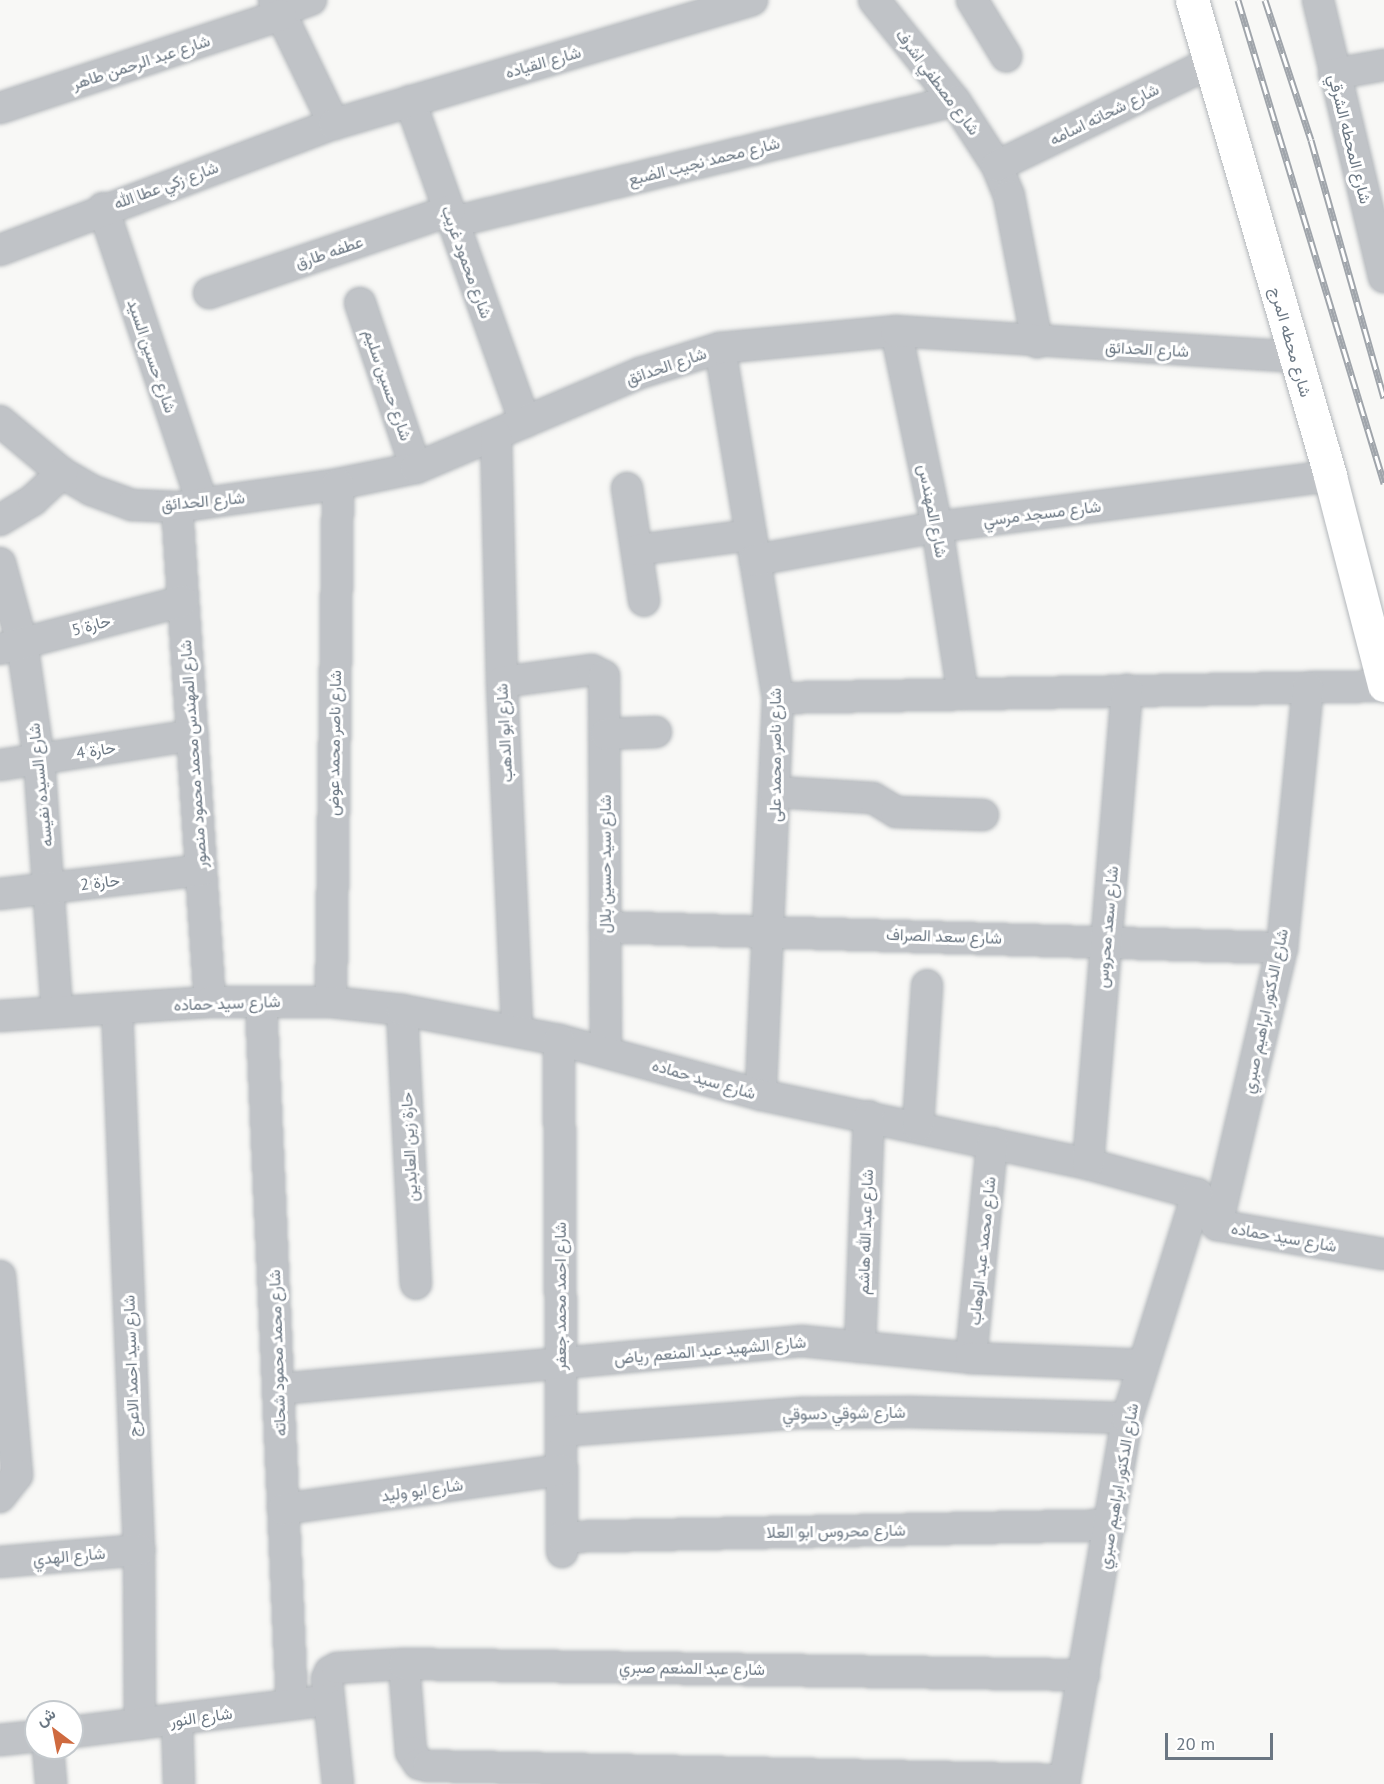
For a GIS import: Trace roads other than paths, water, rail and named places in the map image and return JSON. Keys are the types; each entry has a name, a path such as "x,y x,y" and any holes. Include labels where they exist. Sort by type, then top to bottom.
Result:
{"main road":[{"name":"شارع محطه المرج","path":"1192,0 1330,476 1384,686"}],"street":[{"name":"شارع عبد الرحمن طاهر","path":"0,108 278,9 311,0"},
{"name":"شارع القياده","path":"334,124 752,0"},
{"name":"شارع مصطفي اشرف","path":"874,0 956,100 997,166 1009,196 1036,342"},
{"path":"972,0 1006,56"},
{"name":"شارع المحطه الشرقي","path":"1318,0 1334,74 1374,186 1384,277"},
{"path":"278,9 334,124"},
{"name":"شارع شحاته اسامه","path":"997,166 1210,63"},
{"path":"1334,74 1384,65"},
{"name":"شارع محمد نجيب الضبع","path":"451,216 956,100"},
{"name":"شارع محمود غريب","path":"410,101 525,422"},
{"name":"شارع زكي عطا الله","path":"0,250 103,208 334,124"},
{"name":"شارع حسين السيد","path":"103,208 190,505"},
{"name":"عطفه طارق","path":"209,293 451,216"},
{"name":"شارع حسين سليم","path":"360,303 416,468"},
{"name":"شارع الحدائق","path":"0,421 62,473 91,490 132,505 190,505 338,484 416,468 640,374 720,348 896,331 1036,342 1295,357"},
{"name":"شارع المهندس","path":"896,331 937,527 963,693"},
{"name":"شارع ناصر محمد على","path":"720,348 778,698 777,792 761,1095"},
{"name":"شارع ابو الدهب","path":"496,435 501,682 517,1031"},
{"path":"0,520 33,500 62,473"},
{"name":"شارع مسجد مرسي","path":"637,550 753,547 937,527 1330,476"},
{"name":"شارع ناصر محمد عوض","path":"331,1002 338,484"},
{"path":"627,488 644,601"},
{"name":"شارع المهندس محمد محمود منصور","path":"190,505 183,601 210,1002"},
{"name":"شارع السيده نفيسه","path":"0,563 11,646 39,759 57,1010"},
{"name":"حارة 5","path":"11,646 183,601"},
{"name":"شارع سيد حسين بلال","path":"501,682 592,670 604,676 606,1051"},
{"path":"778,698 1384,686"},
{"name":"شارع الدكتور ابراهيم صبري","path":"1216,1225 1282,948 1308,687"},
{"name":"شارع سعد محروس","path":"1088,1164 1127,690"},
{"path":"606,734 656,732"},
{"name":"حارة 4","path":"0,765 193,735"},
{"path":"777,792 873,798 896,812 983,815"},
{"name":"حارة 2","path":"0,894 201,870"},
{"name":"شارع سعد الصراف","path":"605,927 769,930 1282,948"},
{"path":"918,1126 927,985"},
{"name":"شارع سيد حماده","path":"0,1016 57,1010 210,1002 331,1002 402,1010 559,1040 761,1095 918,1126 1088,1164 1197,1194 1216,1225 1384,1254"},
{"name":"شارع محمد محمود شحاته","path":"261,1002 292,1704"},
{"name":"شارع سيد احمد الاعرج","path":"117,1008 139,1550 140,1724"},
{"name":"حارة زين العابدين","path":"402,1010 416,1284"},
{"name":"شارع احمد محمد جعفر","path":"559,1040 562,1545"},
{"name":"شارع عبد الله هاشم","path":"860,1347 869,1116"},
{"name":"شارع محمد عبد الوهاب","path":"971,1358 992,1143"},
{"name":"شارع الدكتور ابراهيم صبري","path":"1065,1782 1127,1418 1197,1194"},
{"path":"0,1276 17,1475 0,1497"},
{"name":"شارع الشهيد عبد المنعم رياض","path":"279,1389 802,1341 971,1358 1142,1365"},
{"name":"شارع شوقي دسوقي","path":"561,1431 802,1413 910,1412 1127,1418"},
{"name":"شارع ابو وليد","path":"283,1509 561,1470"},
{"name":"شارع محروس ابو العلا","path":"562,1545 1110,1526"},
{"name":"شارع الهدي","path":"0,1562 139,1550"},
{"path":"404,1664 411,1752 415,1761 428,1766 492,1776 1065,1782"},
{"name":"شارع عبد المنعم صبري","path":"330,1700 327,1679 330,1672 337,1668 404,1664 1084,1675"},
{"path":"330,1700 338,1784"},
{"name":"شارع النور","path":"84,1731 330,1700"},
{"path":"177,1720 179,1784"},
{"path":"0,1740 24,1737"},
{"path":"49,1760 51,1784"}],"railway":[{"path":"1238,0 1384,483"},
{"path":"1265,0 1311,140 1384,398"}]}
